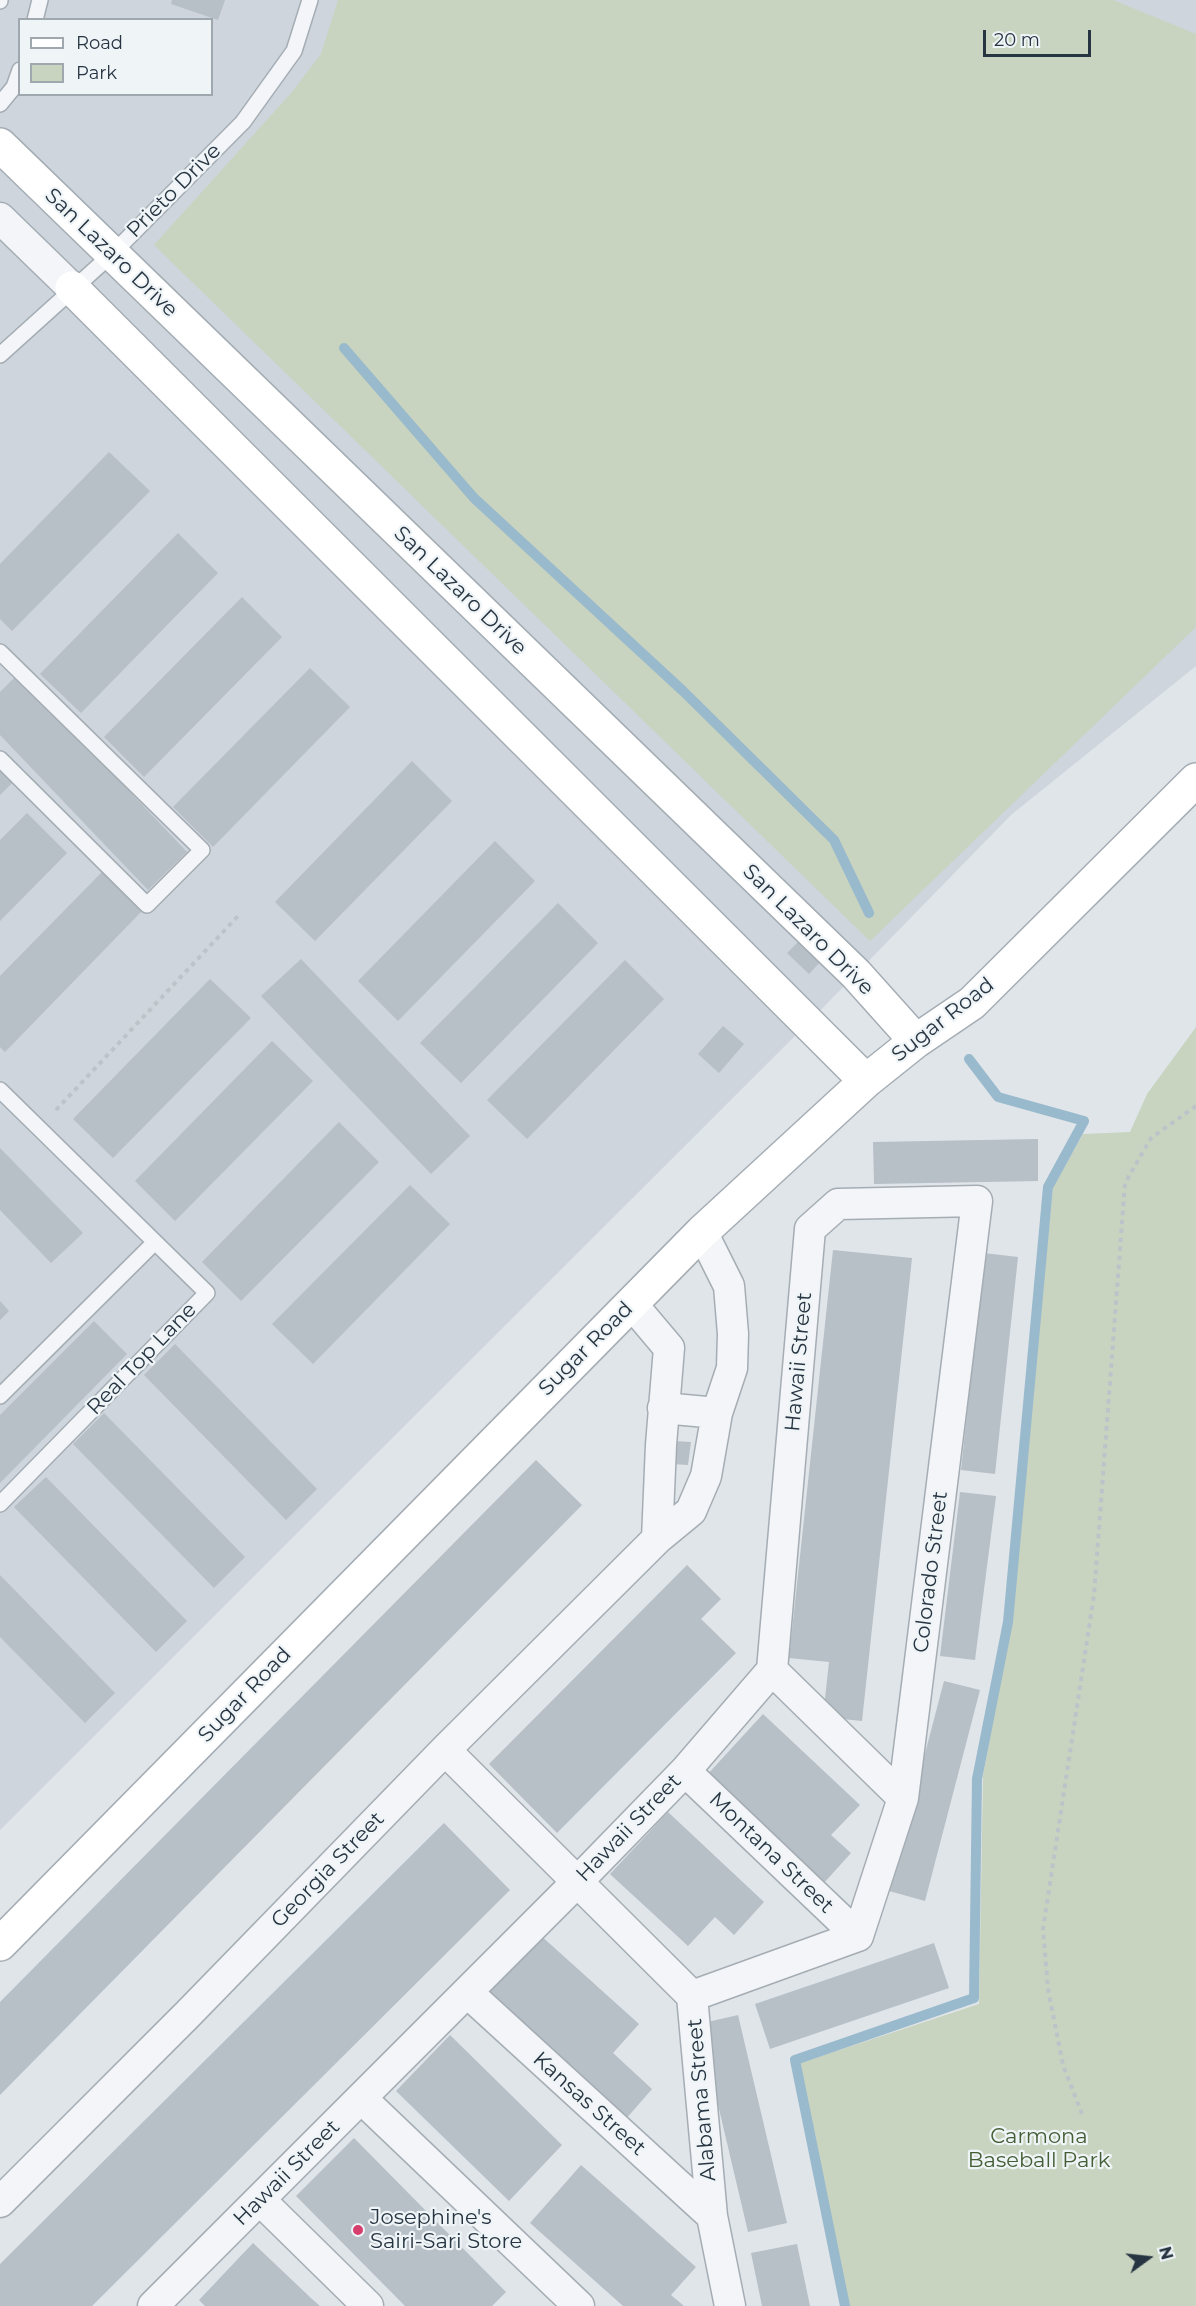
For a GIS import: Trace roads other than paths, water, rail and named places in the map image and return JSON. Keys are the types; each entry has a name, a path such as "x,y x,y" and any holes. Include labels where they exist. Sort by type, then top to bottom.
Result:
{"street":[{"name":"San Lazaro Drive","path":"0,146 856,974 916,1041"},
{"path":"0,218 866,1081"},
{"name":"Sugar Road","path":"0,1944 702,1232 866,1081 916,1041 972,1003 1196,780"},
{"name":"Hawaii Street","path":"163,2303 260,2200 577,1882 684,1771 772,1670 810,1229 837,1204 977,1201"},
{"name":"Colorado Street","path":"858,1936 903,1798 977,1201"},
{"path":"663,1408 717,1413 732,1368 733,1334 729,1286 702,1232"},
{"path":"632,1304 669,1348 663,1408 657,1539"},
{"name":"Georgia Street","path":"0,2202 188,2015 445,1750 657,1539 691,1511 706,1476 717,1413"},
{"path":"772,1670 903,1798"},
{"path":"445,1750 692,1996"},
{"name":"Montana Street","path":"684,1771 858,1936"},
{"name":"Alabama Street","path":"730,2306 712,2216 692,1996 858,1936"},
{"name":"Kansas Street","path":"466,1992 712,2216"},
{"path":"361,2098 579,2306"},
{"path":"260,2200 368,2306"}],"lane":[{"path":"36,18 40,0"},
{"name":"Prieto Drive","path":"0,355 112,254 243,122 294,51 310,0"},
{"path":"0,104 14,87 18,76"},
{"path":"0,652 202,850 147,904 0,759"},
{"name":"Real Top Lane","path":"0,1090 207,1293 0,1504"},
{"path":"0,1396 155,1242"}],"waterway":[{"path":"344,348 474,498 683,691 834,840 869,913"},
{"path":"845,2306 795,2060 974,1998 977,1779 1008,1622 1048,1187 1084,1121 998,1097 969,1059"}],"place":[{"name":"Josephine's Sairi-Sari Store","path":"358,2230"}],"park label":[{"name":"Carmona Baseball Park","path":"1039,2149"}]}
